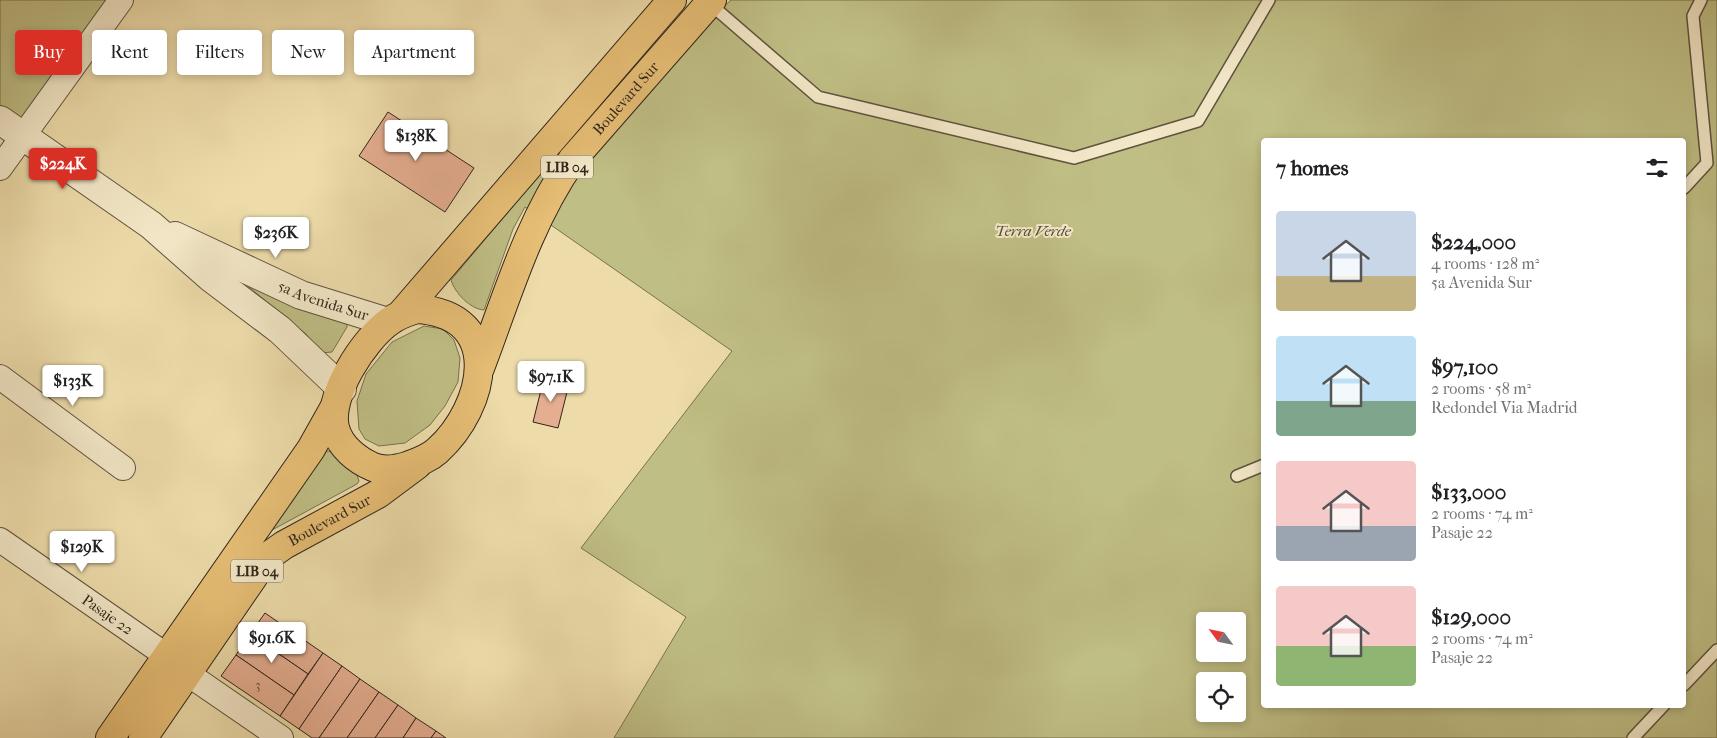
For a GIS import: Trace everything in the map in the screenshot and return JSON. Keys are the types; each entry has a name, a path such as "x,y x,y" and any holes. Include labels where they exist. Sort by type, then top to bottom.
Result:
{"highway":[{"name":"Boulevard Sur","path":"395,317 672,0"},
{"name":"Boulevard Sur","path":"480,368 537,216 554,186 582,148 710,2"},
{"name":"LIB 04","path":"110,738 311,449 338,398 353,361 375,334 395,317 417,309 434,310 449,315 464,324 479,352 480,368 474,398 464,418 438,451 424,460 397,469 378,469 361,462 348,451 335,428 338,398"},
{"name":"Boulevard Sur","path":"143,738 268,557 284,545 378,494 424,460"}],"street":[{"path":"0,168 121,0"},
{"name":"5a Avenida Sur","path":"0,120 151,225 210,277 280,330 338,398"},
{"name":"5a Avenida Sur","path":"151,225 301,295 395,317"},
{"path":"0,377 123,468"},
{"name":"Pasaje 22","path":"0,540 167,656"},
{"path":"188,674 281,738"}],"lane":[{"path":"710,2 818,97 1074,158 1198,121 1269,0"},
{"path":"1686,186 1707,163 1693,16 1701,0"},
{"path":"1237,476 1261,466"},
{"path":"1686,683 1717,650"},
{"path":"1633,738 1661,708"}],"green space":[{"path":"0,0 109,0 82,39 82,30 15,30 15,75 57,75 23,123 0,107"},
{"name":"Terra Verde","path":"731,0 1717,0 1717,738 614,738 686,617 581,548 732,351 525,207 513,229 484,310 474,307 464,300 451,280 555,156 554,163 548,172"},
{"path":"233,274 347,323 347,327 332,352 321,353 306,334"},
{"path":"424,326 443,329 454,340 460,358 458,382 445,406 430,425 405,443 379,446 365,439 359,429 357,401 366,374 392,342"},
{"path":"329,451 357,475 359,481 357,484 261,536 324,452"}],"building":[{"path":"388,112 474,168 445,212 359,156"},
{"path":"544,378 569,384 558,428 533,422"},
{"path":"265,613 323,653 308,674 250,634"},
{"path":"250,634 308,674 294,695 236,655"},
{"path":"323,653 342,666 299,729 280,716"},
{"path":"236,655 294,695 280,716 221,676"},
{"path":"342,666 360,679 319,738 312,738 299,729"},
{"path":"360,679 379,692 347,738 319,738"},
{"path":"379,692 398,705 375,738 347,738"},
{"path":"398,705 416,718 403,738 375,738"},
{"path":"416,718 436,731 431,738 403,738"},
{"path":"436,731 446,738 431,738"}]}
